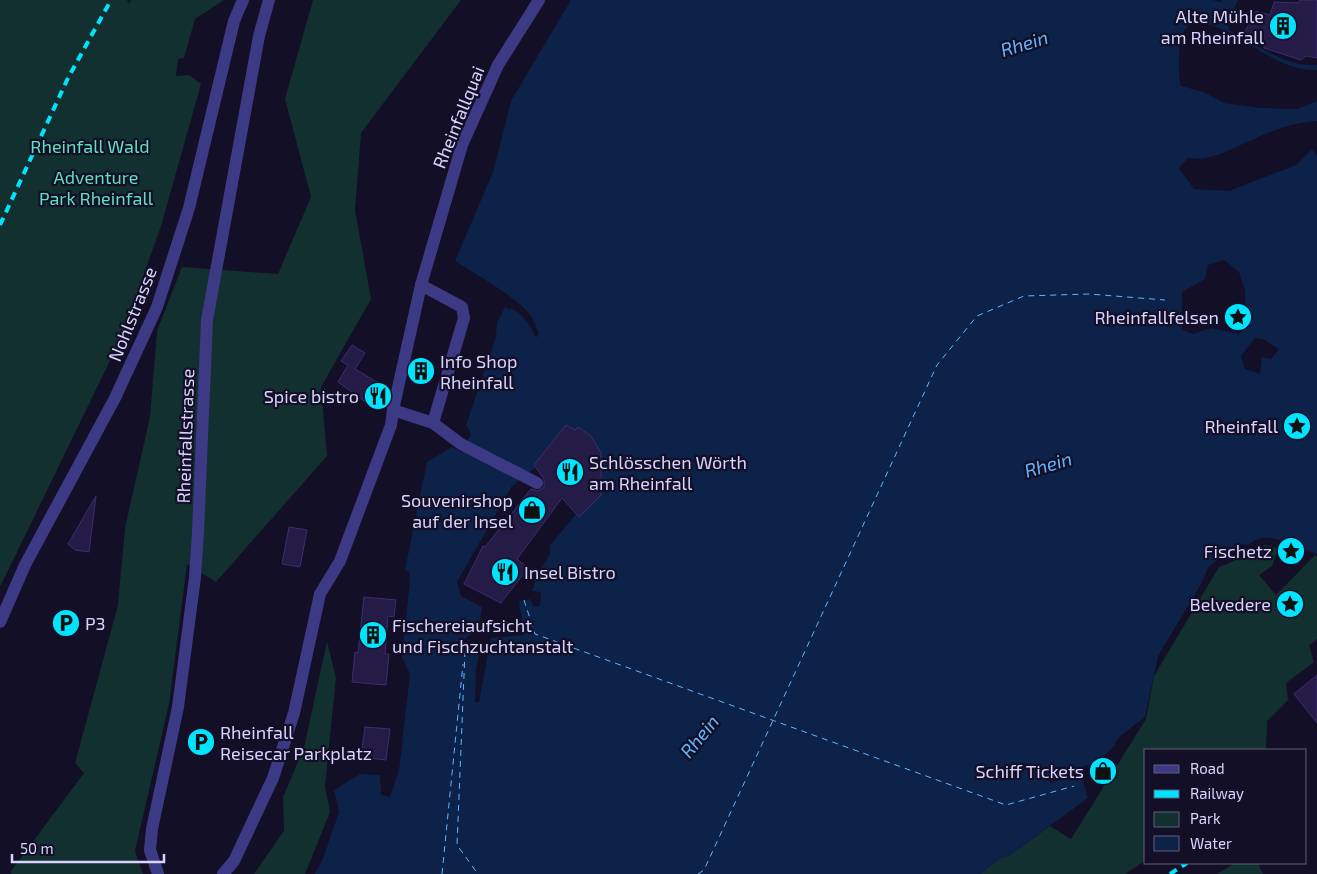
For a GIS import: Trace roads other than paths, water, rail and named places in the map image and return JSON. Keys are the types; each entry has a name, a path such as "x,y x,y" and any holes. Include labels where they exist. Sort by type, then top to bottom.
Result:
{"street":[{"name":"Nohlstrasse","path":"0,622 25,565 115,398 157,306 189,208 234,21 243,0"},
{"name":"Rheinfallstrasse","path":"158,874 150,850 152,829 178,707 195,577 207,320 259,36 269,0"},
{"name":"Rheinfallquai","path":"223,874 234,861 273,778 294,713 320,594 340,561 391,426 421,285 462,145 498,65 539,0"},
{"path":"421,285 462,307 464,312 464,318 433,423"},
{"path":"393,410 433,423 461,444 537,483"}],"water":[{"name":"Rhein","path":"571,0 1212,0 1222,2 1222,0 1238,0 1228,22 1229,30 1271,54 1305,65 1317,65 1317,70 1300,69 1284,63 1223,30 1208,24 1191,22 1184,31 1180,43 1179,66 1181,86 1204,92 1224,103 1261,108 1297,109 1317,101 1317,121 1276,130 1214,156 1197,159 1188,158 1179,168 1194,189 1229,191 1296,165 1312,149 1317,155 1317,554 1288,542 1265,538 1257,539 1248,545 1240,544 1209,566 1201,584 1158,656 1145,717 1119,737 1113,747 1098,762 1049,777 1050,783 1081,774 1088,798 1010,855 999,859 980,874 315,874 323,858 339,812 334,790 360,774 380,775 381,795 390,797 399,770 410,674 402,657 410,580 409,572 405,570 427,462 452,447 462,452 471,434 466,425 496,337 497,323 505,307 510,310 511,308 523,317 536,338 539,333 531,316 516,301 455,261 493,172 511,101","holes":["1224,260 1239,272 1245,290 1246,323 1239,334 1211,328 1193,334 1182,330 1182,292 1205,279 1208,265","1255,338 1263,339 1279,349 1271,359 1262,357 1260,374 1245,369 1241,356","566,425 575,430 578,427 591,436 601,453 601,495 579,517 576,514 550,545 550,554 537,575 532,591 541,592 540,606 534,607 530,599 519,601 524,635 491,638 479,702 475,702 476,671 479,653 461,651 457,644 478,630 482,607 461,596 457,582 512,486 536,467 534,465"]}],"railway":[{"path":"0,225 68,78 111,0"},
{"path":"1170,874 1185,864"}],"place":[{"name":"Alte Mühle am Rheinfall","path":"1283,26"},
{"name":"Rheinfallfelsen","path":"1238,317"},
{"name":"Info Shop Rheinfall","path":"421,371"},
{"name":"Spice bistro","path":"378,396"},
{"name":"Rheinfall","path":"1297,426"},
{"name":"Schlösschen Wörth am Rheinfall","path":"570,472"},
{"name":"Souvenirshop auf der Insel","path":"532,510"},
{"name":"Fischetz","path":"1291,551"},
{"name":"Insel Bistro","path":"505,572"},
{"name":"Belvedere","path":"1290,604"},
{"name":"P3","path":"66,623"},
{"name":"Fischereiaufsicht und Fischzuchtanstalt","path":"373,635"},
{"name":"Rheinfall Reisecar Parkplatz","path":"201,742"},
{"name":"Schiff Tickets","path":"1103,771"}],"park label":[{"name":"Rheinfall Wald","path":"90,146"},
{"name":"Adventure Park Rheinfall","path":"96,187"}]}
